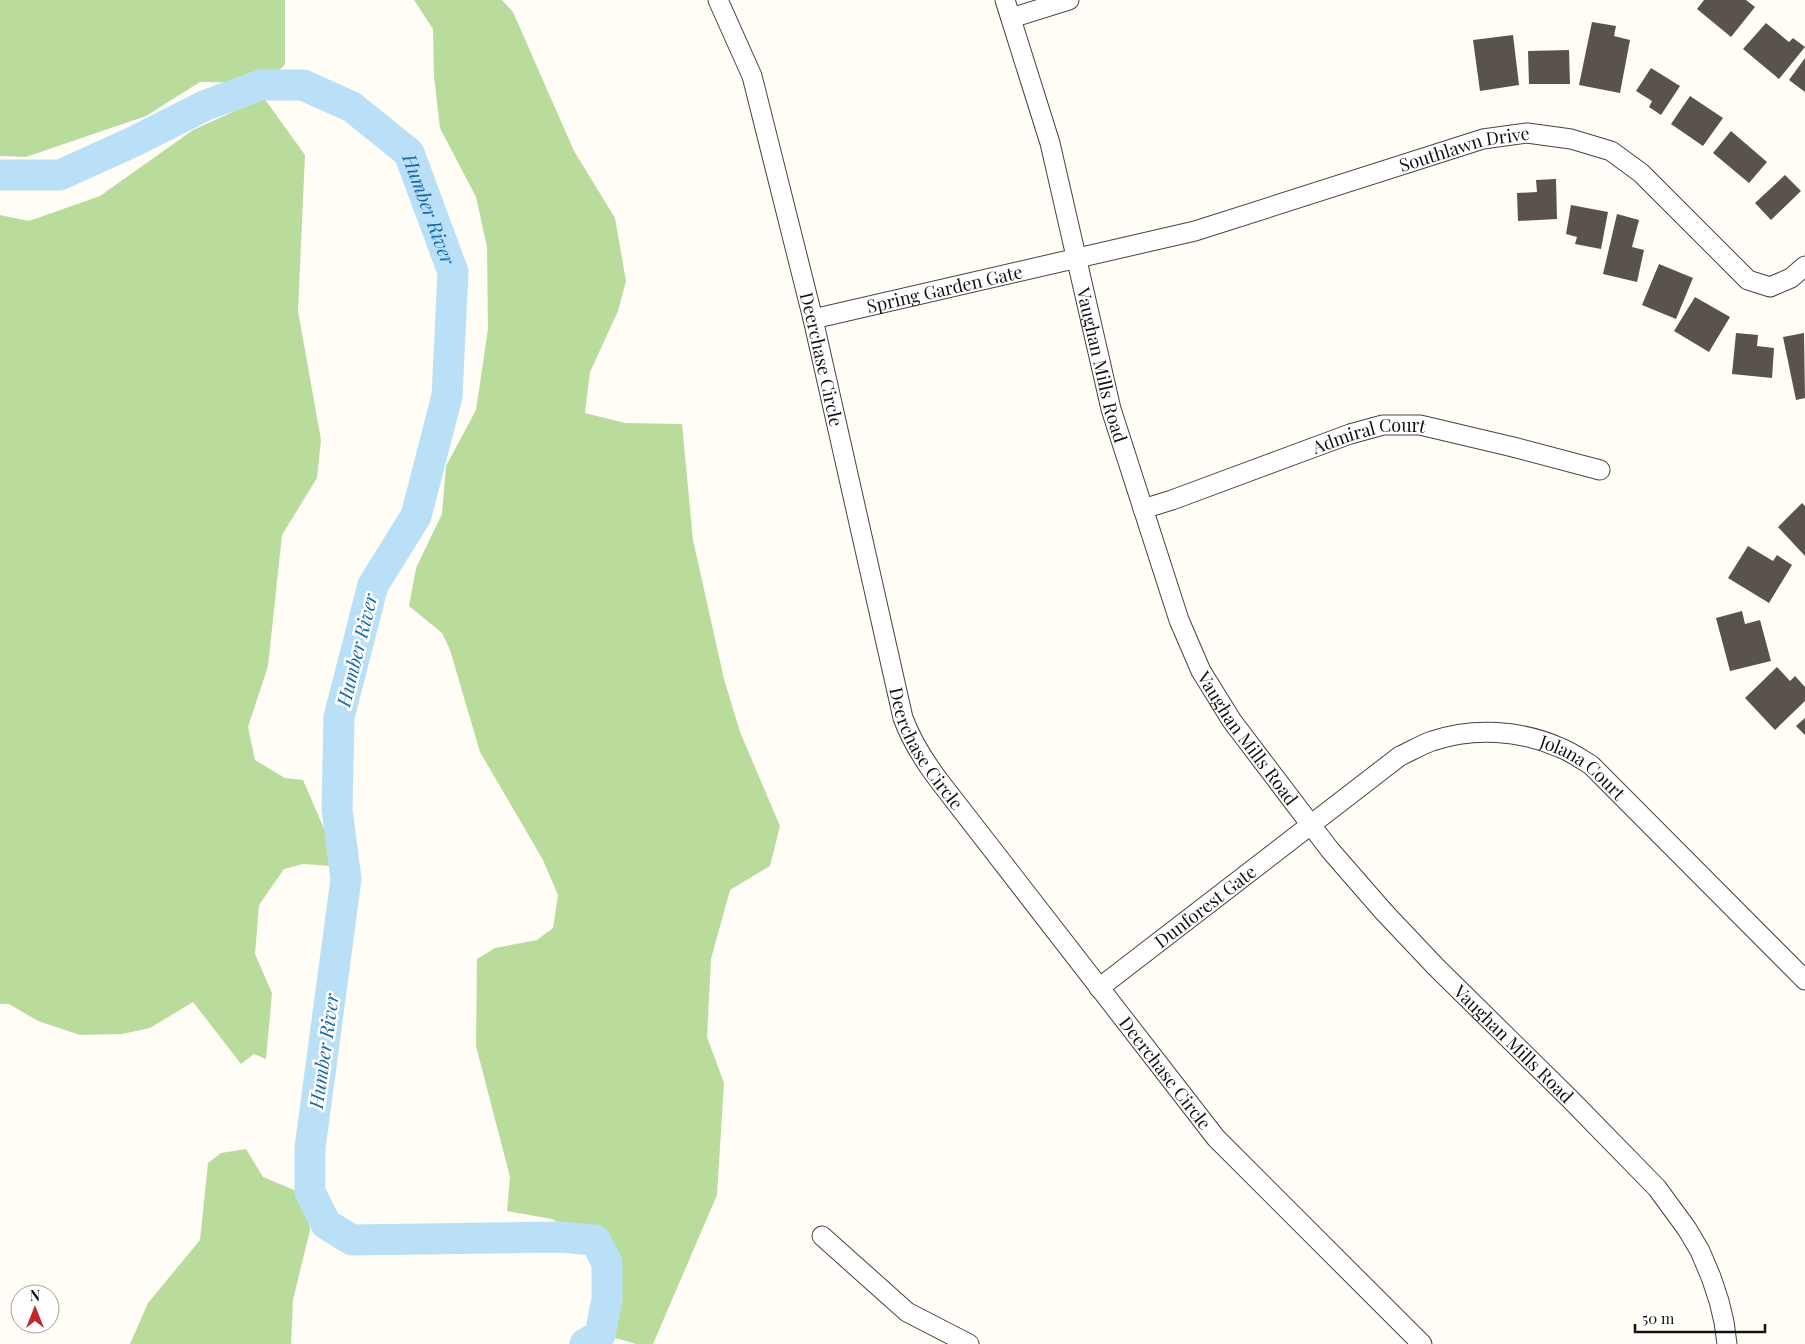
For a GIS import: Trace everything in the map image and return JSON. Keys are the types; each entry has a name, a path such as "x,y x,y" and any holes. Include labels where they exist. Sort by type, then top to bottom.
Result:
{"street":[{"name":"Deerchase Circle","path":"718,0 752,76 813,319 903,718 912,740 924,761 1216,1138 1422,1344"},
{"path":"1008,9 1069,0"},
{"name":"Vaughan Mills Road","path":"1008,9 1050,143 1111,409 1179,620 1201,671 1232,721 1310,824 1365,892 1409,940 1657,1188 1687,1229 1700,1251 1719,1301 1727,1344"},
{"name":"Southlawn Drive","path":"1077,258 1195,231 1484,139 1527,133 1571,139 1611,152 1640,174 1748,280 1770,287 1792,278 1805,266"},
{"name":"Spring Garden Gate","path":"813,319 1077,258"},
{"name":"Admiral Court","path":"1143,510 1350,434 1383,425 1420,425 1600,470"},
{"name":"Jolana Court","path":"1310,824 1400,756 1432,741 1466,734 1495,732 1525,735 1562,748 1591,765 1805,980"},
{"name":"Dunforest Gate","path":"1099,988 1310,824"},
{"path":"822,1236 907,1312 969,1344"}],"green space":[{"path":"0,0 285,0 285,64 268,83 200,82 146,116 26,157 0,156"},
{"path":"414,0 502,0 513,12 574,151 615,218 626,281 618,311 590,372 585,413 625,423 682,424 693,540 724,679 740,732 780,826 770,866 730,890 711,959 707,1037 724,1083 717,1195 653,1344 636,1344 592,1331 618,1283 611,1255 552,1219 507,1211 510,1177 476,1046 477,959 495,948 537,940 553,928 558,895 543,860 480,752 450,650 442,633 409,606 416,568 442,514 446,466 476,410 488,329 487,247 476,197 440,128 434,77 433,29"},
{"path":"264,98 305,155 298,311 321,440 317,478 282,535 268,666 248,727 255,760 285,778 303,780 328,838 332,866 303,864 284,869 259,905 255,954 272,993 266,1059 254,1054 241,1064 193,1002 150,1028 122,1034 80,1035 38,1021 9,1004 0,1004 0,215 29,221 100,196 193,130"},
{"path":"246,1149 263,1177 294,1190 309,1204 310,1230 293,1300 291,1344 130,1344 148,1303 200,1240 208,1163 221,1153"}],"building":[{"path":"1704,0 1746,0 1755,7 1731,37 1697,9"},
{"path":"1592,22 1616,26 1614,36 1630,40 1620,93 1579,85"},
{"path":"1766,23 1789,42 1793,38 1805,47 1779,79 1743,49"},
{"path":"1513,35 1519,85 1480,91 1473,40"},
{"path":"1569,50 1570,84 1529,84 1528,51"},
{"path":"1805,58 1805,92 1789,80"},
{"path":"1651,68 1680,86 1661,115 1649,107 1652,101 1636,91"},
{"path":"1690,96 1723,118 1703,146 1671,124"},
{"path":"1731,131 1767,162 1749,183 1713,153"},
{"path":"1785,175 1801,191 1771,220 1755,203"},
{"path":"1556,179 1557,219 1518,221 1517,193 1537,192 1536,180"},
{"path":"1571,205 1608,212 1601,249 1575,244 1577,237 1566,234"},
{"path":"1617,214 1639,220 1632,247 1644,250 1637,282 1603,274"},
{"path":"1659,264 1693,278 1676,319 1642,305"},
{"path":"1695,297 1730,317 1709,352 1674,331"},
{"path":"1736,333 1758,335 1757,346 1774,348 1772,378 1732,374"},
{"path":"1804,333 1805,398 1796,400 1783,337"},
{"path":"1802,503 1805,506 1805,556 1778,527"},
{"path":"1748,546 1773,561 1777,555 1792,565 1769,603 1728,578"},
{"path":"1742,611 1745,624 1760,620 1771,661 1730,671 1716,618"},
{"path":"1777,667 1790,681 1795,676 1805,687 1805,701 1775,730 1745,698"},
{"path":"1805,718 1805,735 1796,726"}],"waterway":[{"name":"Humber River","path":"0,175 60,175 135,141 206,105 261,85 303,85 352,107 409,153 453,272 447,396 416,516 373,585 339,717 337,809 346,879 310,1148 310,1192 326,1224 352,1240 559,1237 595,1240 607,1263 607,1299 600,1335 585,1344"}]}
